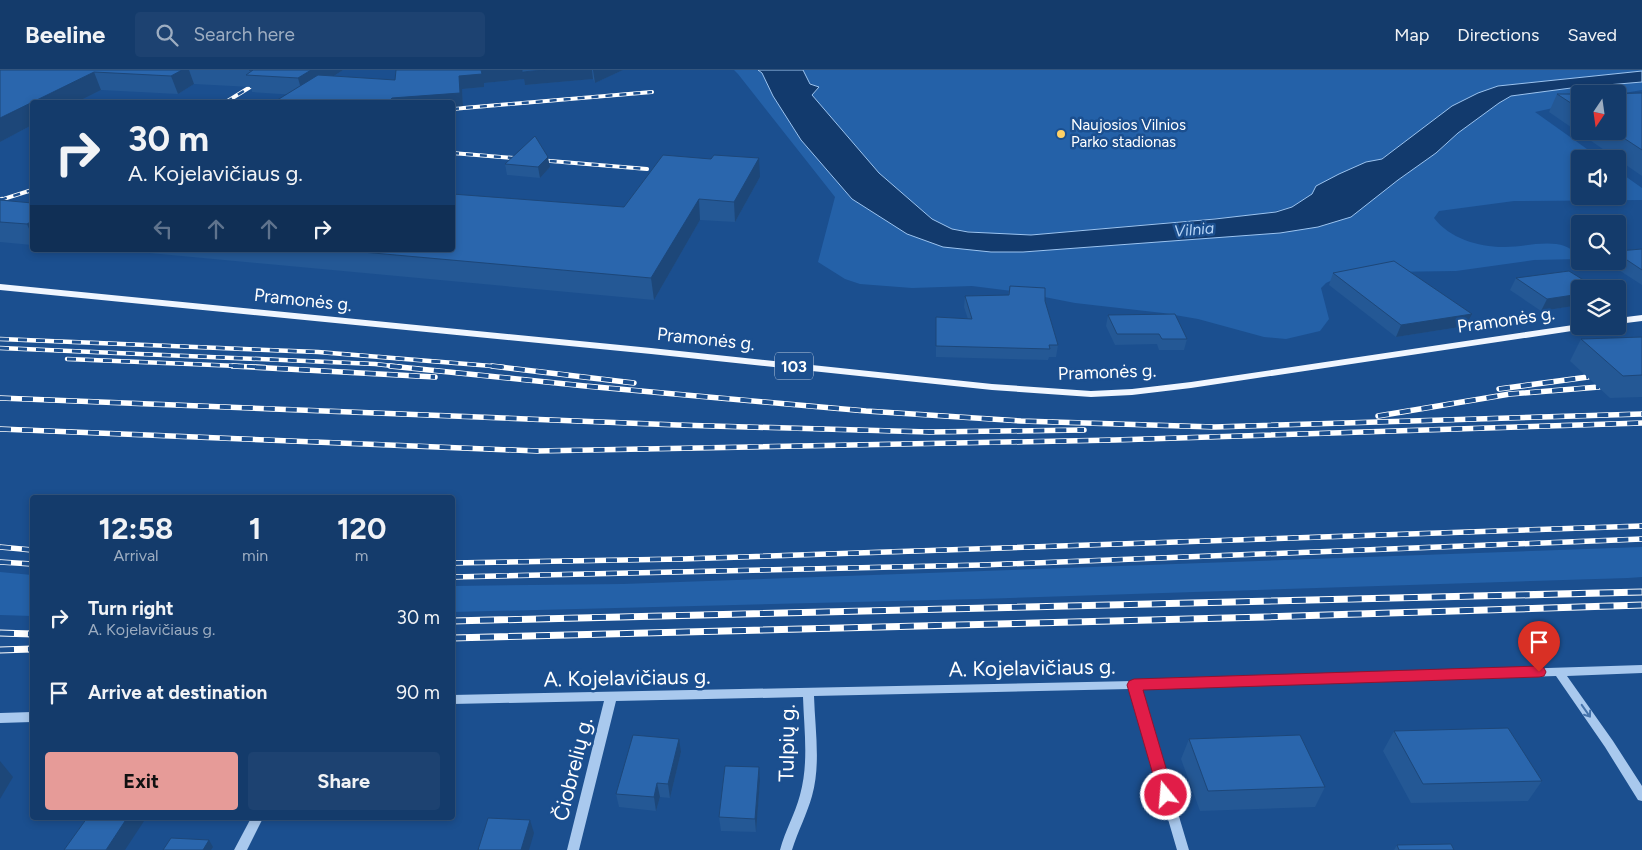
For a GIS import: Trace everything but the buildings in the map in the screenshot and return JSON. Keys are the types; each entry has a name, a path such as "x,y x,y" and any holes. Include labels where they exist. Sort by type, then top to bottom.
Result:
{"main road":[{"name":"Pramonės g.","path":"0,287 651,351 992,387 1092,394 1132,392 1191,385 1571,328"},
{"path":"1626,320 1642,318"}],"street":[{"name":"A. Kojelavičiaus g.","path":"455,700 1134,685 1642,669"},
{"path":"1558,671 1609,744 1642,796"},
{"path":"1134,685 1183,850"},
{"name":"Tulpių g.","path":"786,850 790,834 806,795 810,762 808,692"},
{"name":"Čiobrelių g.","path":"573,850 610,697"},
{"path":"0,718 30,717"},
{"path":"240,850 256,820"}],"shaded area":[{"path":"734,70 758,70 762,73 773,96 801,140 852,199 991,252 1023,252 1280,233 1398,180 1436,153 1458,133 1499,103 1512,96 1571,88 1571,104 1535,112 1571,138 1571,140 1574,140 1588,150 1571,150 1571,201 1514,201 1439,211 1434,218 1440,225 1456,236 1474,243 1493,247 1555,244 1571,250 1571,259 1534,260 1456,271 1386,272 1339,277 1326,283 1321,288 1329,319 1320,331 1286,339 1264,337 1198,319 1075,303 1019,292 972,286 912,288 860,284 845,279 818,262 835,197"},
{"path":"803,70 1642,71 1498,86 1478,93 1381,159 1366,162 1316,186 1312,194 1292,207 1262,214 1031,235 992,234 952,229 932,219 879,173 812,95 817,90 816,86 808,80"},
{"path":"1642,82 1642,90 1626,93 1626,85 1606,85"},
{"path":"1626,177 1642,188 1642,200 1626,200"},
{"path":"1642,547 1642,577 1628,578 978,599 455,612 455,586 623,584"},
{"path":"0,572 30,575 30,616 0,615"}],"water":[{"name":"Vilnia","path":"758,70 803,70 810,84 819,87 812,95 879,173 932,219 952,229 968,232 1031,235 1276,212 1292,207 1312,194 1316,186 1339,174 1366,162 1382,159 1452,106 1478,93 1498,86 1642,71 1642,82 1571,85 1571,88 1511,96 1458,133 1436,153 1351,217 1318,227 1280,233 1023,252 991,252 943,247 907,234 852,199 801,140 773,96 762,73"}],"railway":[{"path":"229,100 260,81"},
{"path":"455,109 652,92"},
{"path":"455,153 647,169"},
{"path":"2,199 0,200 30,191"},
{"path":"0,339 318,352 493,366"},
{"path":"0,348 375,364 402,367"},
{"path":"67,359 265,367"},
{"path":"233,366 435,377"},
{"path":"390,366 585,386 866,411 1021,421 1214,427 1642,414"},
{"path":"493,366 504,367"},
{"path":"493,366 634,383"},
{"path":"1499,389 1588,377"},
{"path":"1378,416 1510,394 1599,387"},
{"path":"0,398 677,425 929,432 1084,430"},
{"path":"0,429 537,451 1115,440 1642,423"},
{"path":"455,563 682,559 1642,526"},
{"path":"455,577 982,565 1642,539"},
{"path":"0,547 30,550"},
{"path":"0,562 30,564"},
{"path":"455,621 1642,592"},
{"path":"455,638 1265,617 1642,605"},
{"path":"0,633 30,634"},
{"path":"0,650 30,649"}],"place":[{"name":"Naujosios Vilnios Parko stadionas","path":"1061,134"}],"route":[{"path":"1166,795 1134,685 1539,672"}]}
